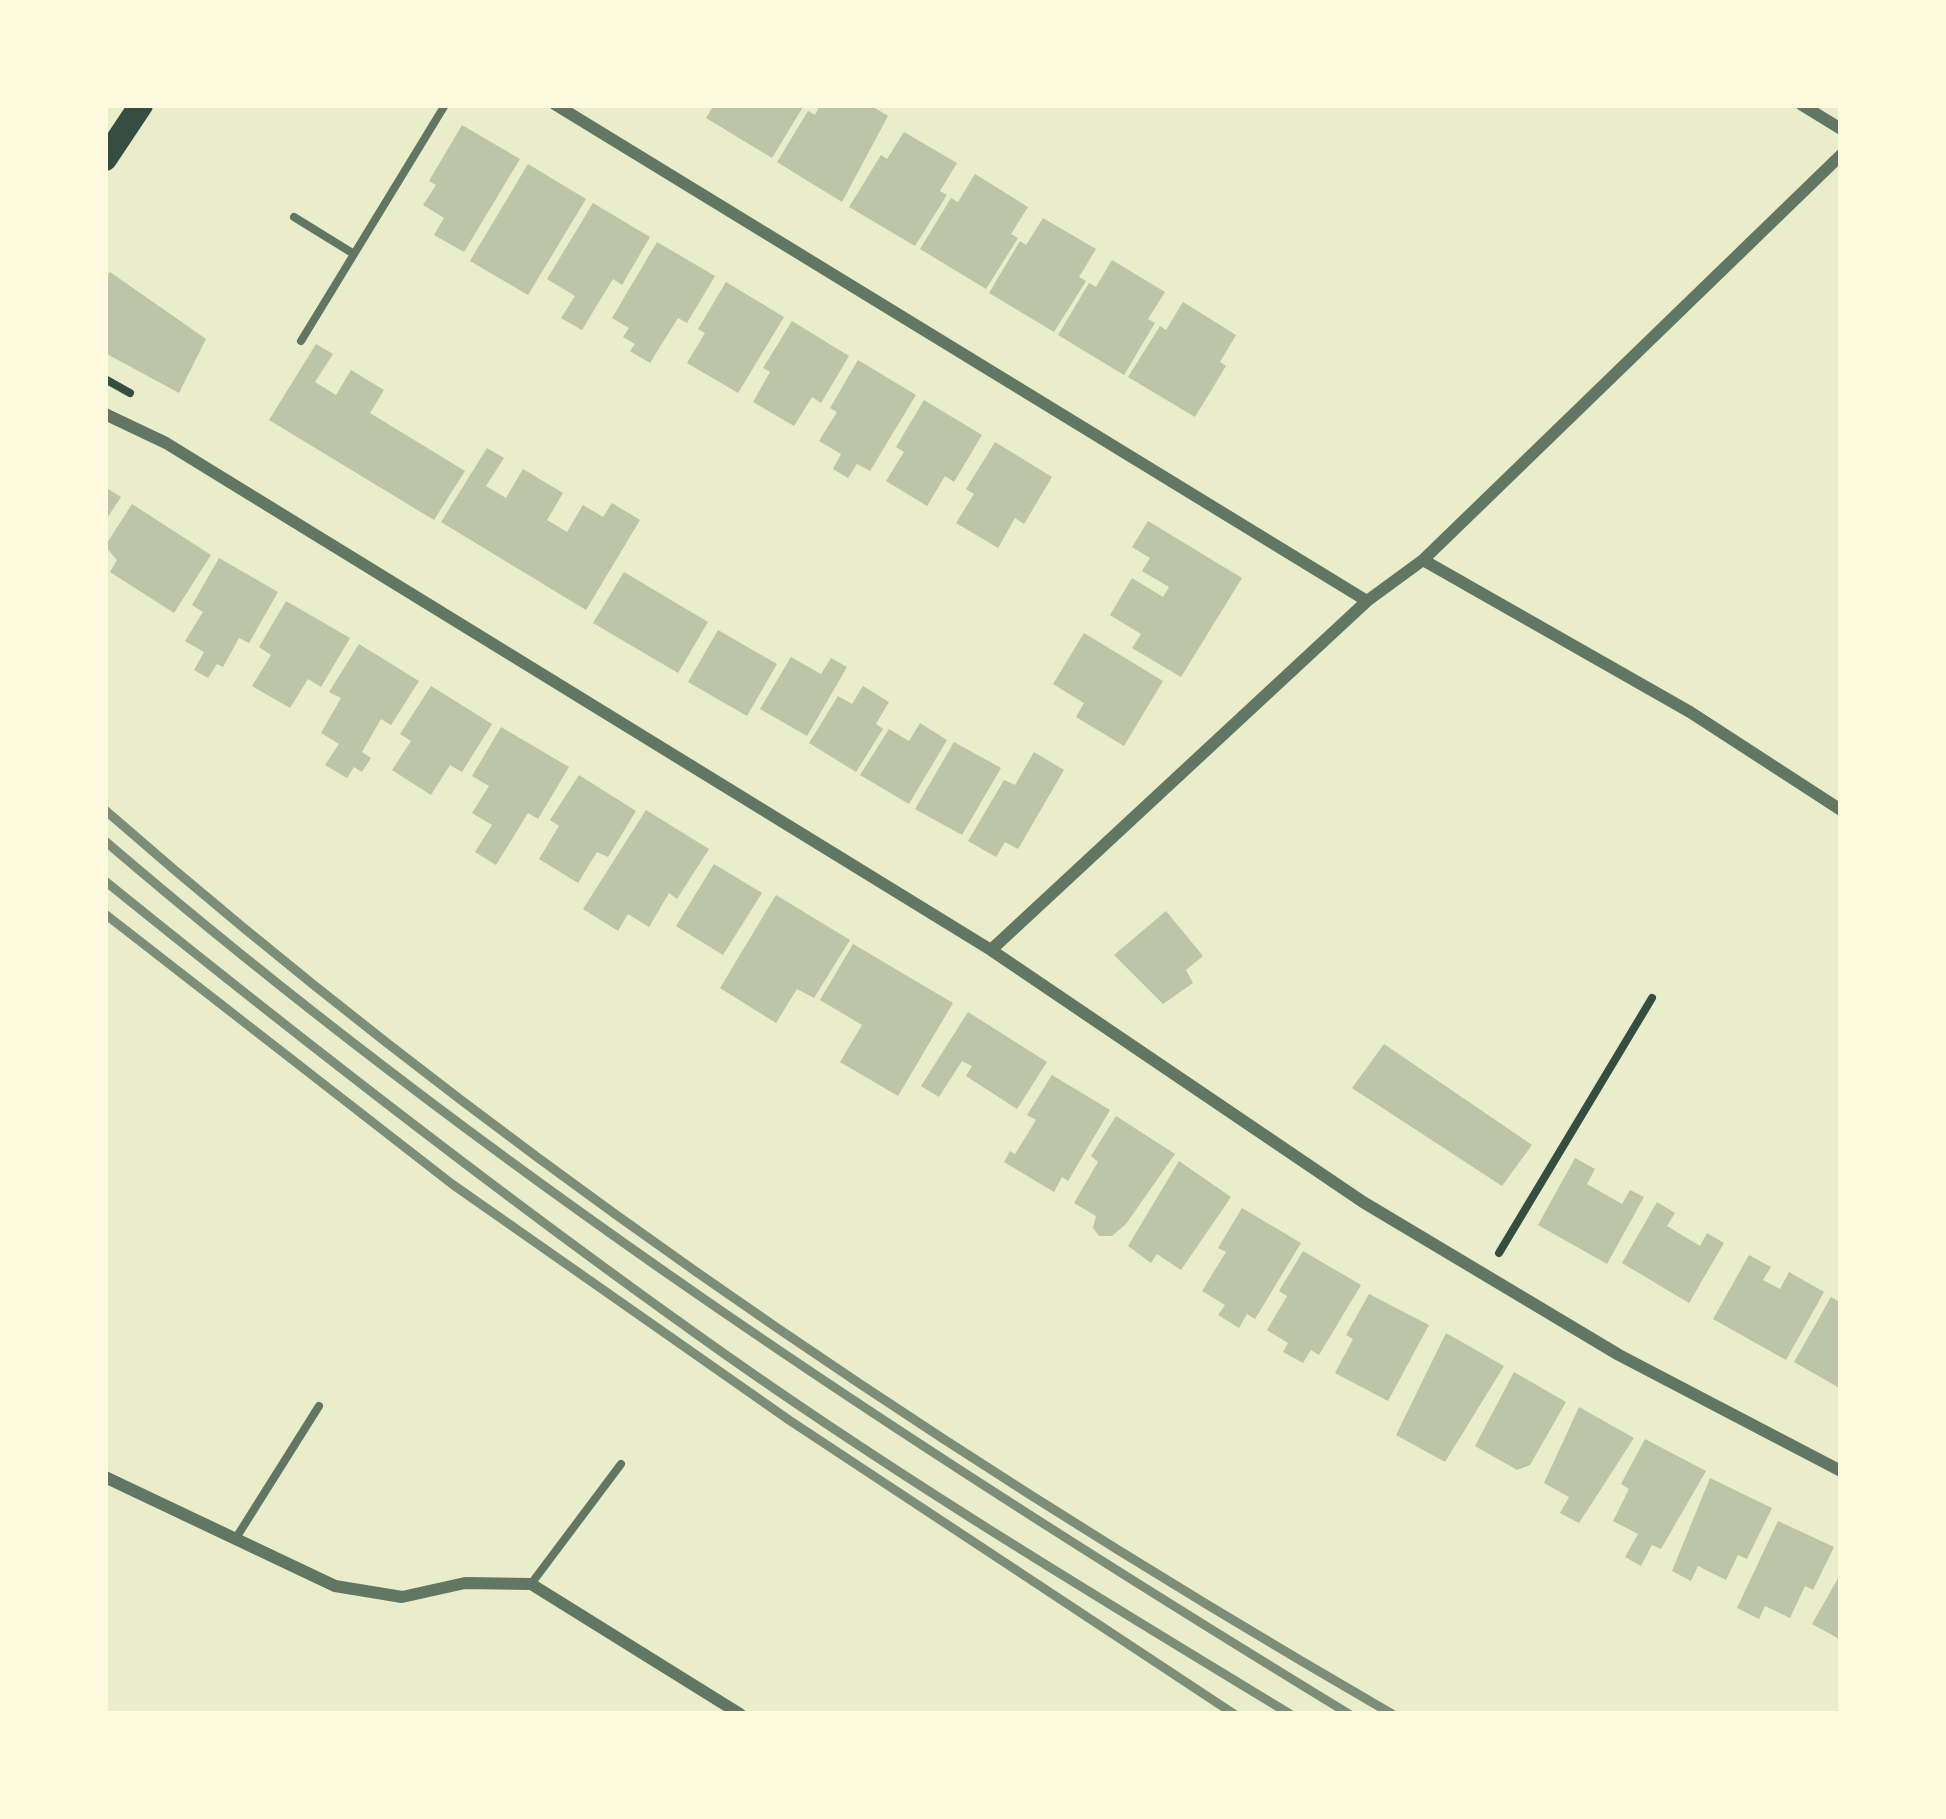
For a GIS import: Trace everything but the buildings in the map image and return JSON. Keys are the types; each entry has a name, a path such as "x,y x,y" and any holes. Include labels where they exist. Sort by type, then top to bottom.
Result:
{"main road":[{"path":"105,158 141,105"}],"street":[{"path":"556,105 1367,601"},
{"path":"1802,105 1841,129"},
{"path":"991,950 1367,601 1423,560 1841,155"},
{"path":"105,414 166,443 991,950 1363,1202 1619,1355 1841,1471"},
{"path":"1423,560 1690,712 1841,810"},
{"path":"105,1477 335,1586 402,1597 464,1583 531,1583 740,1714"}],"lane":[{"path":"301,341 445,105"},
{"path":"294,217 354,254"},
{"path":"236,1538 319,1406"},
{"path":"531,1583 621,1464"}],"path":[{"path":"1499,1253 1652,998"}],"railway":[{"path":"105,810 409,1060 726,1293 1055,1511 1392,1714"},
{"path":"105,841 401,1080 709,1303 1026,1513 1349,1714"},
{"path":"105,881 397,1112 767,1384 914,1482 1290,1714"},
{"path":"105,914 452,1184 789,1420 1234,1714"}]}
